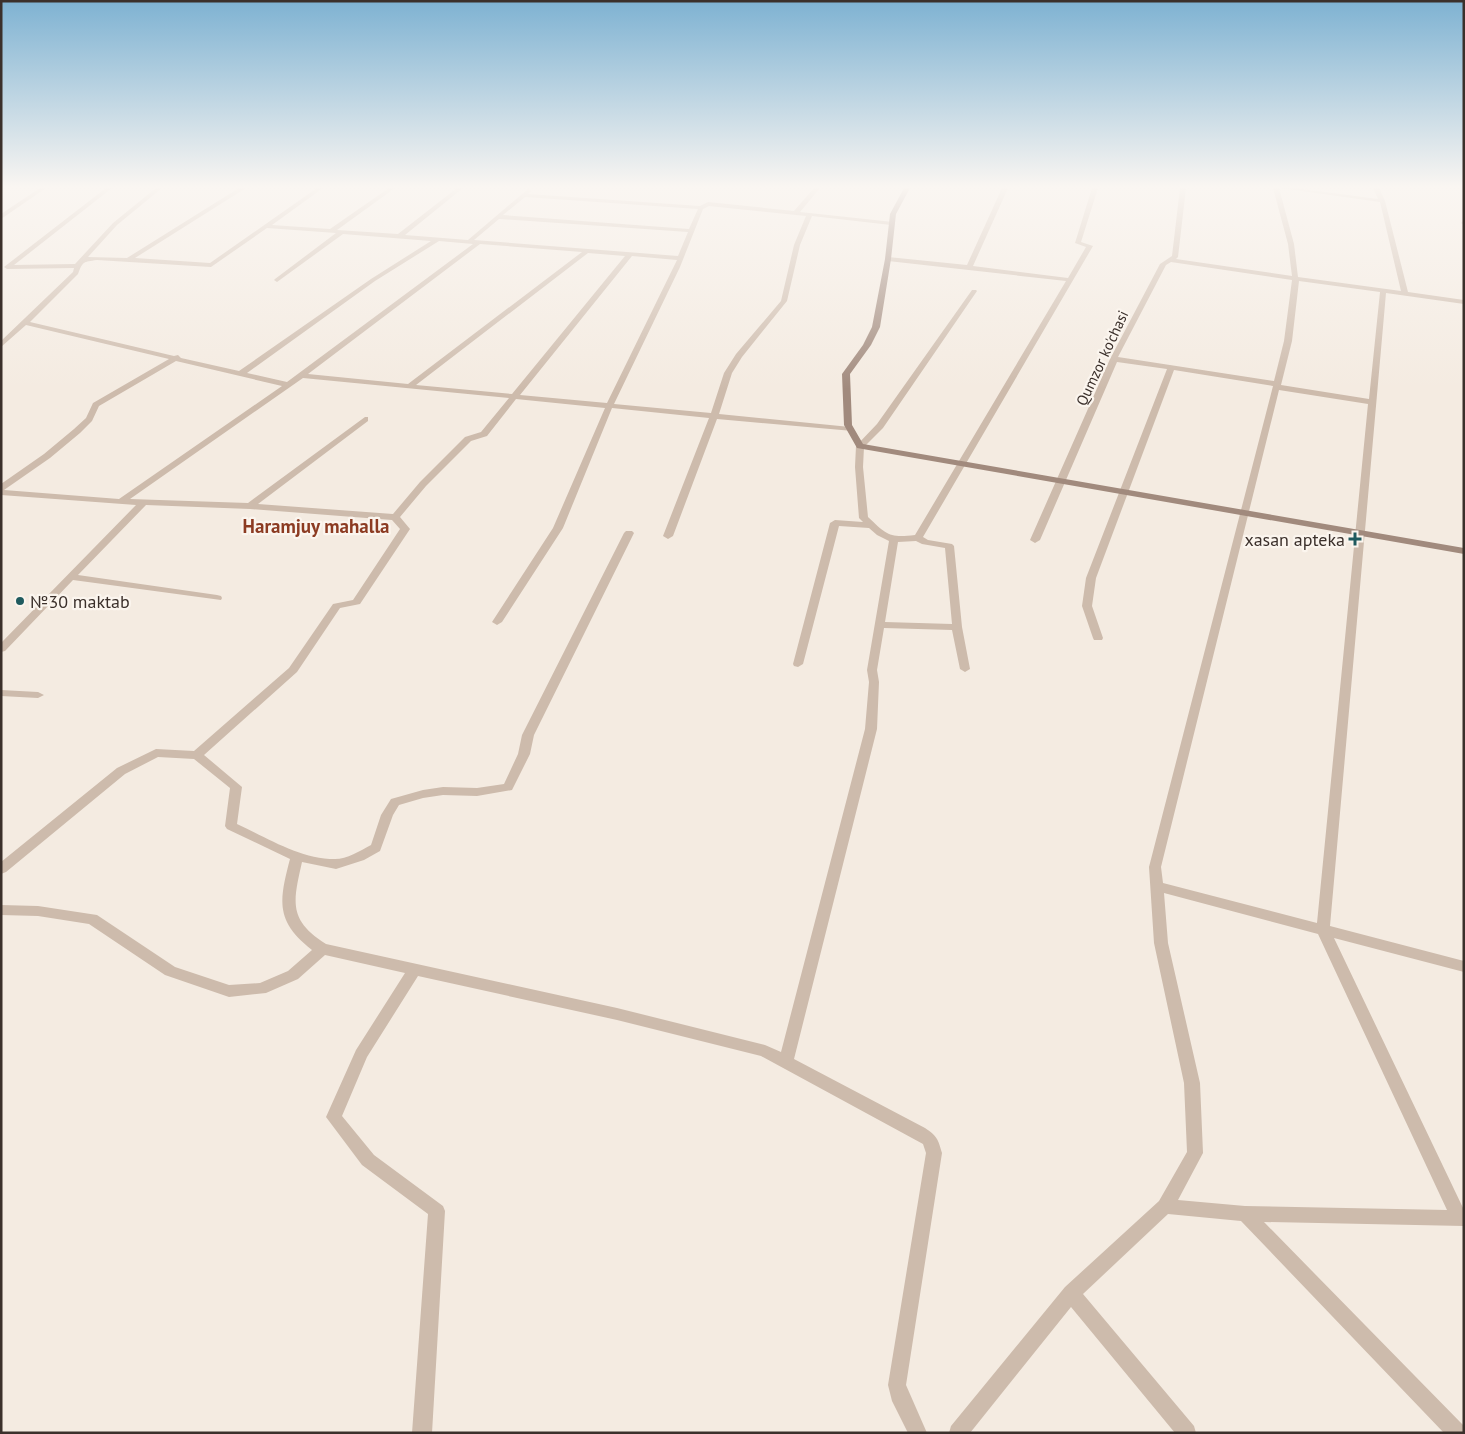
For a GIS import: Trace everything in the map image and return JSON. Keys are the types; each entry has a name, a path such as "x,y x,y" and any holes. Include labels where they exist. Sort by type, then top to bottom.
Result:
{"street":[{"path":"4,267 20,255"},
{"path":"1,345 76,273 77,266 88,255"},
{"path":"128,260 136,255"},
{"path":"83,260 97,258 211,264 224,255"},
{"path":"277,280 311,255"},
{"path":"242,372 373,280 413,255"},
{"path":"120,502 300,376 457,255"},
{"path":"410,386 544,286 582,255"},
{"path":"395,517 423,484 468,439 484,434 629,255"},
{"path":"642,255 681,258"},
{"path":"497,622 558,528 610,405 682,255"},
{"path":"668,536 714,416 728,373 739,356 784,301 795,255"},
{"path":"888,255 876,327 867,345 846,374 848,425 860,446 859,467 864,518 880,533 894,540 918,538 925,542 949,546 957,627 965,668"},
{"path":"969,267 975,255"},
{"path":"918,538 1085,255"},
{"name":"Qumzor ko'chasi","path":"1035,540 1114,359 1163,264 1175,257 1175,255"},
{"path":"958,1433 1071,1293 1165,1206 1195,1153 1192,1082 1161,942 1155,866 1243,512 1288,342 1296,279 1293,255"},
{"path":"1395,255 1405,294"},
{"path":"888,258 1071,280"},
{"path":"1170,260 1464,302"},
{"path":"4,267 77,266"},
{"path":"860,446 880,426 974,291"},
{"path":"1165,1206 1245,1214 1461,1218 1323,929 1384,291"},
{"path":"25,323 288,384"},
{"path":"1,488 47,456 77,431 89,419 96,405 178,357"},
{"path":"1114,359 1373,402"},
{"path":"1098,638 1087,606 1091,578 1171,368"},
{"path":"300,376 850,429"},
{"path":"250,506 365,419"},
{"path":"860,446 1464,550"},
{"path":"1,492 120,502 250,506 395,517 405,529 356,602 337,606 293,670 197,755"},
{"path":"1,649 143,503"},
{"path":"798,664 835,523 871,525"},
{"path":"1,869 121,771 156,753 197,755 236,787 231,826 297,857 336,864 359,857 376,848 387,815 395,802 423,794 443,791 477,792 508,787 524,754 528,735 629,533"},
{"path":"786,1062 872,730 874,682 872,670 894,540"},
{"path":"71,576 217,598"},
{"path":"880,624 957,627"},
{"path":"1,693 38,695"},
{"path":"297,857 291,885 290,916 310,942 322,949 617,1014 765,1051 930,1140 934,1153 897,1386 918,1433"},
{"path":"1157,886 1464,967"},
{"path":"1,910 38,911 92,919 170,971 229,990 262,988 293,975 322,949"},
{"path":"415,969 361,1054 334,1117 368,1160 437,1211 422,1433"},
{"path":"1245,1214 1457,1433"},
{"path":"1071,1293 1186,1433"}],"place":[{"name":"xasan apteka","path":"1355,539"},
{"name":"№30 maktab","path":"20,601"}],"district":[{"name":"Haramjuy mahalla","path":"316,526"}]}
